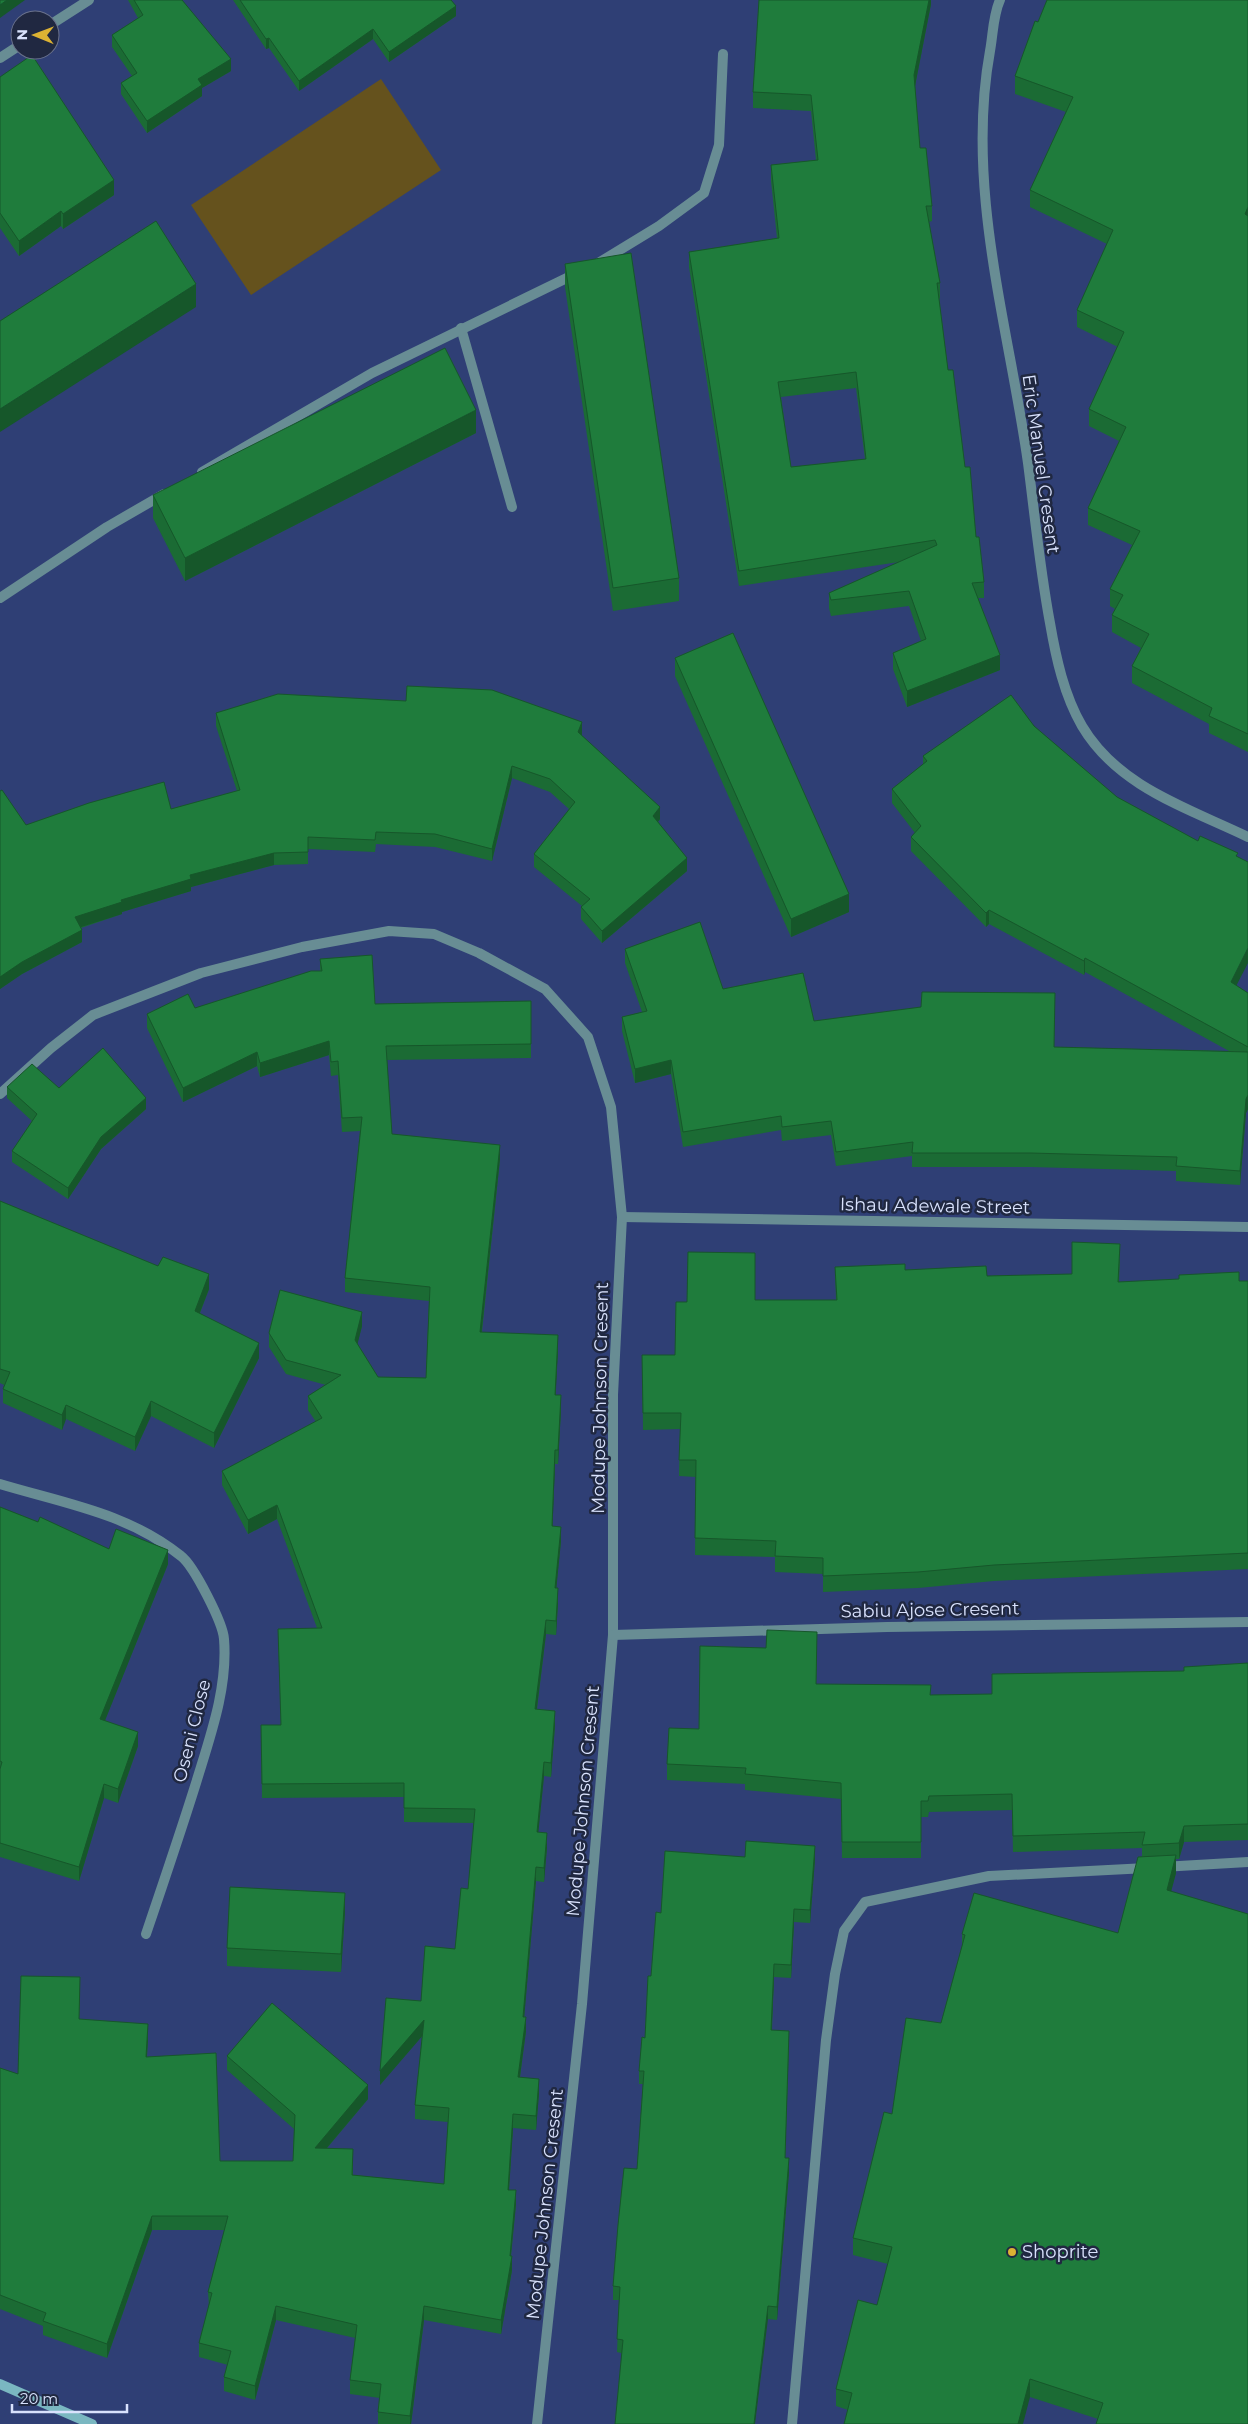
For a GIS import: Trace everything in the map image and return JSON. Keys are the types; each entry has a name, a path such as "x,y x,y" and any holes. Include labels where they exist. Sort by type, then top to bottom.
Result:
{"main road":[{"path":"0,2384 92,2424"}],"street":[{"path":"60,18 88,0"},
{"name":"Eric Manuel Cresent","path":"1000,0 984,82 983,168 992,246 1028,463 1039,566 1058,669 1082,725 1107,760 1152,793 1248,837"},
{"path":"192,477 372,372 588,268 659,226 704,193 719,145 723,54"},
{"path":"462,328 512,507"},
{"path":"0,598 107,527 175,487"},
{"name":"Modupe Johnson Cresent","path":"0,1094 51,1048 93,1015 202,973 302,947 389,931 434,934 479,953 545,989 588,1037 611,1107 622,1217 613,1395 613,1635 582,2004 537,2424"},
{"name":"Ishau Adewale Street","path":"622,1217 1248,1226"},
{"name":"Oseni Close","path":"0,1484 100,1511 149,1534 183,1557 205,1590 224,1637 222,1688 208,1743 146,1934"},
{"name":"Sabiu Ajose Cresent","path":"613,1635 897,1626 1248,1622"},
{"path":"792,2424 829,2021 844,1931 865,1902 989,1876 1248,1862"}],"shaded area":[{"path":"381,79 441,170 251,295 191,205"}],"building":[{"path":"0,0 7,0 0,5"},
{"path":"134,0 182,0 231,59 198,79 202,85 147,121 121,83 137,73 112,35 143,15"},
{"path":"240,0 451,0 456,6 389,52 373,29 299,81 269,38 266,39"},
{"path":"759,0 929,0 914,75 920,148 926,148 932,206 926,206 940,283 937,283 948,370 953,370 965,467 970,467 976,537 979,537 984,582 972,583 1000,655 907,691 893,653 926,639 909,591 831,600 829,593 937,545 935,540 739,571 689,252 779,238 771,165 818,160 811,95 753,92","holes":["856,372 866,459 791,467 778,382"]},
{"path":"1047,0 1248,0 1248,207 1245,214 1248,216 1248,734 1209,716 1212,708 1132,666 1149,634 1112,615 1123,595 1110,589 1140,531 1088,508 1126,427 1089,409 1124,332 1077,310 1113,230 1030,190 1073,97 1015,76 1035,21 1038,22"},
{"path":"25,60 35,60 114,180 63,214 61,211 19,241 0,213 0,77"},
{"path":"156,221 196,284 0,409 0,321"},
{"path":"631,253 679,578 613,588 565,264"},
{"path":"445,348 476,410 185,558 153,495"},
{"path":"733,633 849,894 791,919 675,658"},
{"path":"407,686 492,690 582,722 578,732 660,807 653,816 687,858 602,931 581,907 590,899 534,854 575,802 550,779 512,766 492,849 435,834 376,832 375,840 308,837 308,852 274,853 190,875 191,879 121,900 122,902 75,917 82,930 22,962 0,977 0,791 2,790 26,825 89,803 164,782 171,809 240,790 216,713 278,694 406,701"},
{"path":"1011,695 1034,726 1117,797 1198,841 1200,836 1238,853 1236,856 1248,862 1248,948 1231,982 1248,993 1248,1047 1085,958 1084,961 989,910 986,913 911,837 921,826 892,789 927,761 923,756"},
{"path":"700,922 723,989 803,973 814,1021 921,1007 922,992 1055,993 1054,1047 1248,1052 1248,1095 1246,1099 1240,1171 1176,1166 1177,1157 1031,1153 912,1153 913,1142 836,1152 831,1121 782,1127 781,1116 683,1132 671,1060 635,1069 622,1017 647,1011 625,949"},
{"path":"372,955 375,1004 531,1001 531,1044 386,1046 392,1134 500,1145 480,1332 558,1335 555,1395 561,1395 558,1450 555,1450 552,1526 561,1527 555,1588 558,1588 556,1621 546,1620 535,1709 555,1711 551,1763 544,1762 537,1832 547,1833 544,1868 536,1867 523,2017 526,2017 518,2077 539,2079 536,2116 513,2114 508,2190 516,2190 510,2256 512,2256 501,2320 424,2306 410,2416 378,2412 381,2384 350,2380 357,2325 276,2306 255,2386 224,2377 231,2351 199,2343 212,2293 208,2292 228,2216 152,2216 107,2344 43,2321 46,2313 0,2295 0,2068 18,2074 21,1976 80,1977 79,2019 148,2024 146,2057 216,2053 220,2161 293,2161 295,2115 227,2056 272,2003 368,2085 315,2148 353,2149 352,2175 444,2184 449,2108 415,2105 424,2020 380,2071 386,1998 421,2001 425,1946 455,1949 461,1888 468,1889 475,1809 404,1808 404,1783 262,1784 261,1725 281,1725 278,1629 322,1628 277,1505 248,1520 222,1471 322,1418 308,1396 341,1375 286,1360 269,1333 280,1290 362,1312 355,1340 378,1377 426,1378 430,1287 345,1278 362,1117 342,1118 338,1061 331,1062 329,1041 260,1063 257,1052 183,1088 147,1014 188,994 195,1008 311,971 322,971 320,959"},
{"path":"103,1048 146,1098 101,1137 68,1188 12,1151 37,1114 7,1087 32,1064 59,1088"},
{"path":"0,1201 158,1266 163,1257 209,1274 195,1311 259,1343 214,1433 151,1401 135,1437 66,1405 62,1415 3,1389 10,1372 0,1369"},
{"path":"1072,1242 1120,1244 1118,1282 1179,1279 1179,1275 1239,1272 1239,1281 1248,1281 1248,1553 994,1565 918,1572 823,1576 823,1558 775,1556 776,1541 695,1538 696,1460 679,1460 681,1413 643,1413 642,1355 675,1355 676,1302 687,1302 688,1252 755,1253 755,1300 837,1300 835,1267 905,1264 905,1270 986,1266 987,1276 1072,1274"},
{"path":"0,1507 38,1522 40,1517 109,1549 116,1529 168,1550 100,1719 138,1732 118,1789 104,1784 79,1867 0,1843 0,1769 2,1762 0,1761"},
{"path":"767,1630 817,1632 816,1684 931,1685 930,1695 992,1694 992,1674 1184,1671 1184,1667 1248,1663 1248,1824 1184,1826 1179,1843 1142,1845 1145,1832 1013,1836 1012,1794 929,1796 928,1801 921,1801 921,1842 842,1842 841,1783 745,1774 746,1768 667,1764 669,1728 699,1729 700,1646 766,1648"},
{"path":"746,1841 815,1846 810,1910 794,1909 791,1965 774,1964 771,2030 789,2031 785,2158 789,2158 777,2307 768,2306 754,2424 615,2424 623,2340 617,2339 620,2287 613,2286 618,2225 624,2168 637,2169 644,2071 639,2071 642,2037 645,2038 648,1976 651,1976 656,1912 661,1913 665,1851 745,1857"},
{"path":"1176,1855 1167,1890 1248,1914 1248,2424 1096,2424 1103,2403 1030,2379 1018,2424 844,2424 852,2393 836,2389 858,2300 877,2305 892,2247 853,2238 884,2112 892,2114 906,2018 941,2023 965,1935 962,1934 974,1893 1118,1933 1138,1857"},
{"path":"230,1887 345,1893 341,1954 227,1948"}],"place":[{"name":"Shoprite","path":"1012,2252"}]}
